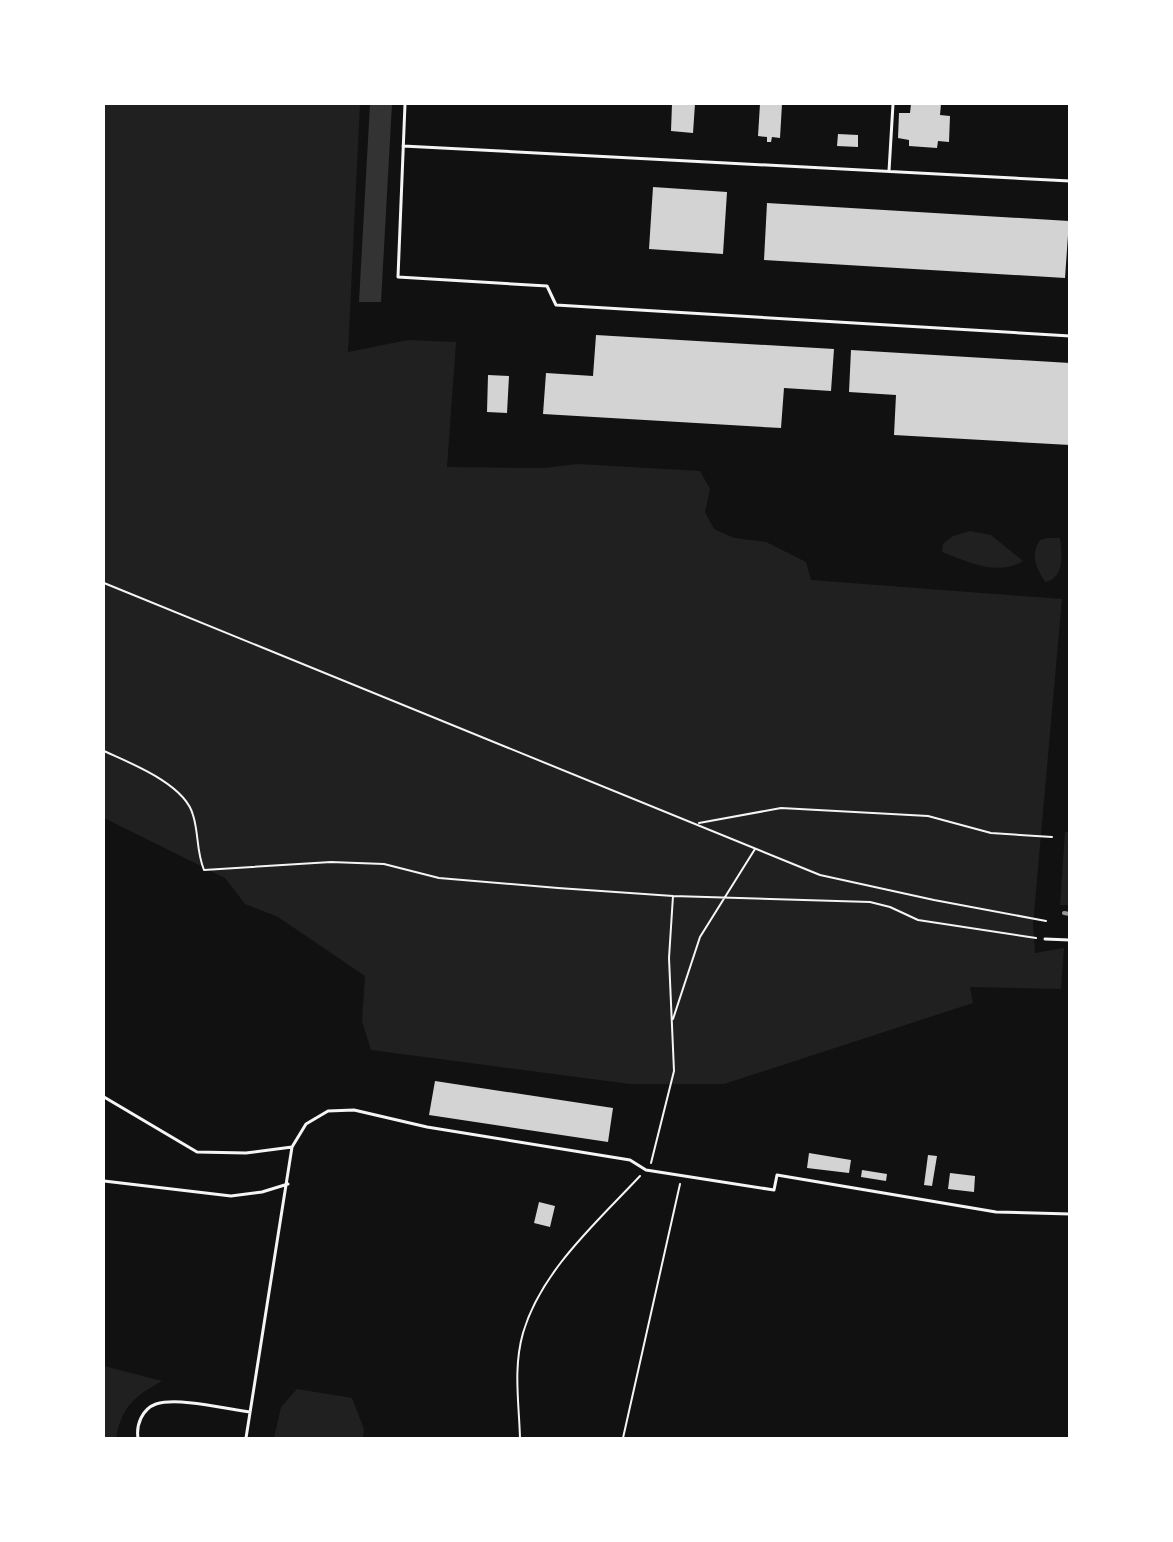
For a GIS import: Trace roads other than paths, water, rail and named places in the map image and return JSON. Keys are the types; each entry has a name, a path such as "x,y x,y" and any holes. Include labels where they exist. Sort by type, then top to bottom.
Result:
{"lane":[{"path":"405,104 398,277 547,286 556,305 1070,336"},
{"path":"889,171 893,104"},
{"path":"403,146 1070,181"},
{"path":"1045,939 1070,940"},
{"path":"104,1097 197,1152 246,1153 292,1147"},
{"path":"246,1438 288,1184 292,1147 306,1124 328,1111 354,1110 427,1126 630,1160 648,1170 774,1190 777,1175 996,1212 1070,1214"},
{"path":"104,1181 231,1196 262,1192 288,1184"},
{"path":"138,1438 137,1427 140,1421 155,1405 175,1403 250,1412"}],"railway":[{"path":"1064,913 1070,914"}]}
